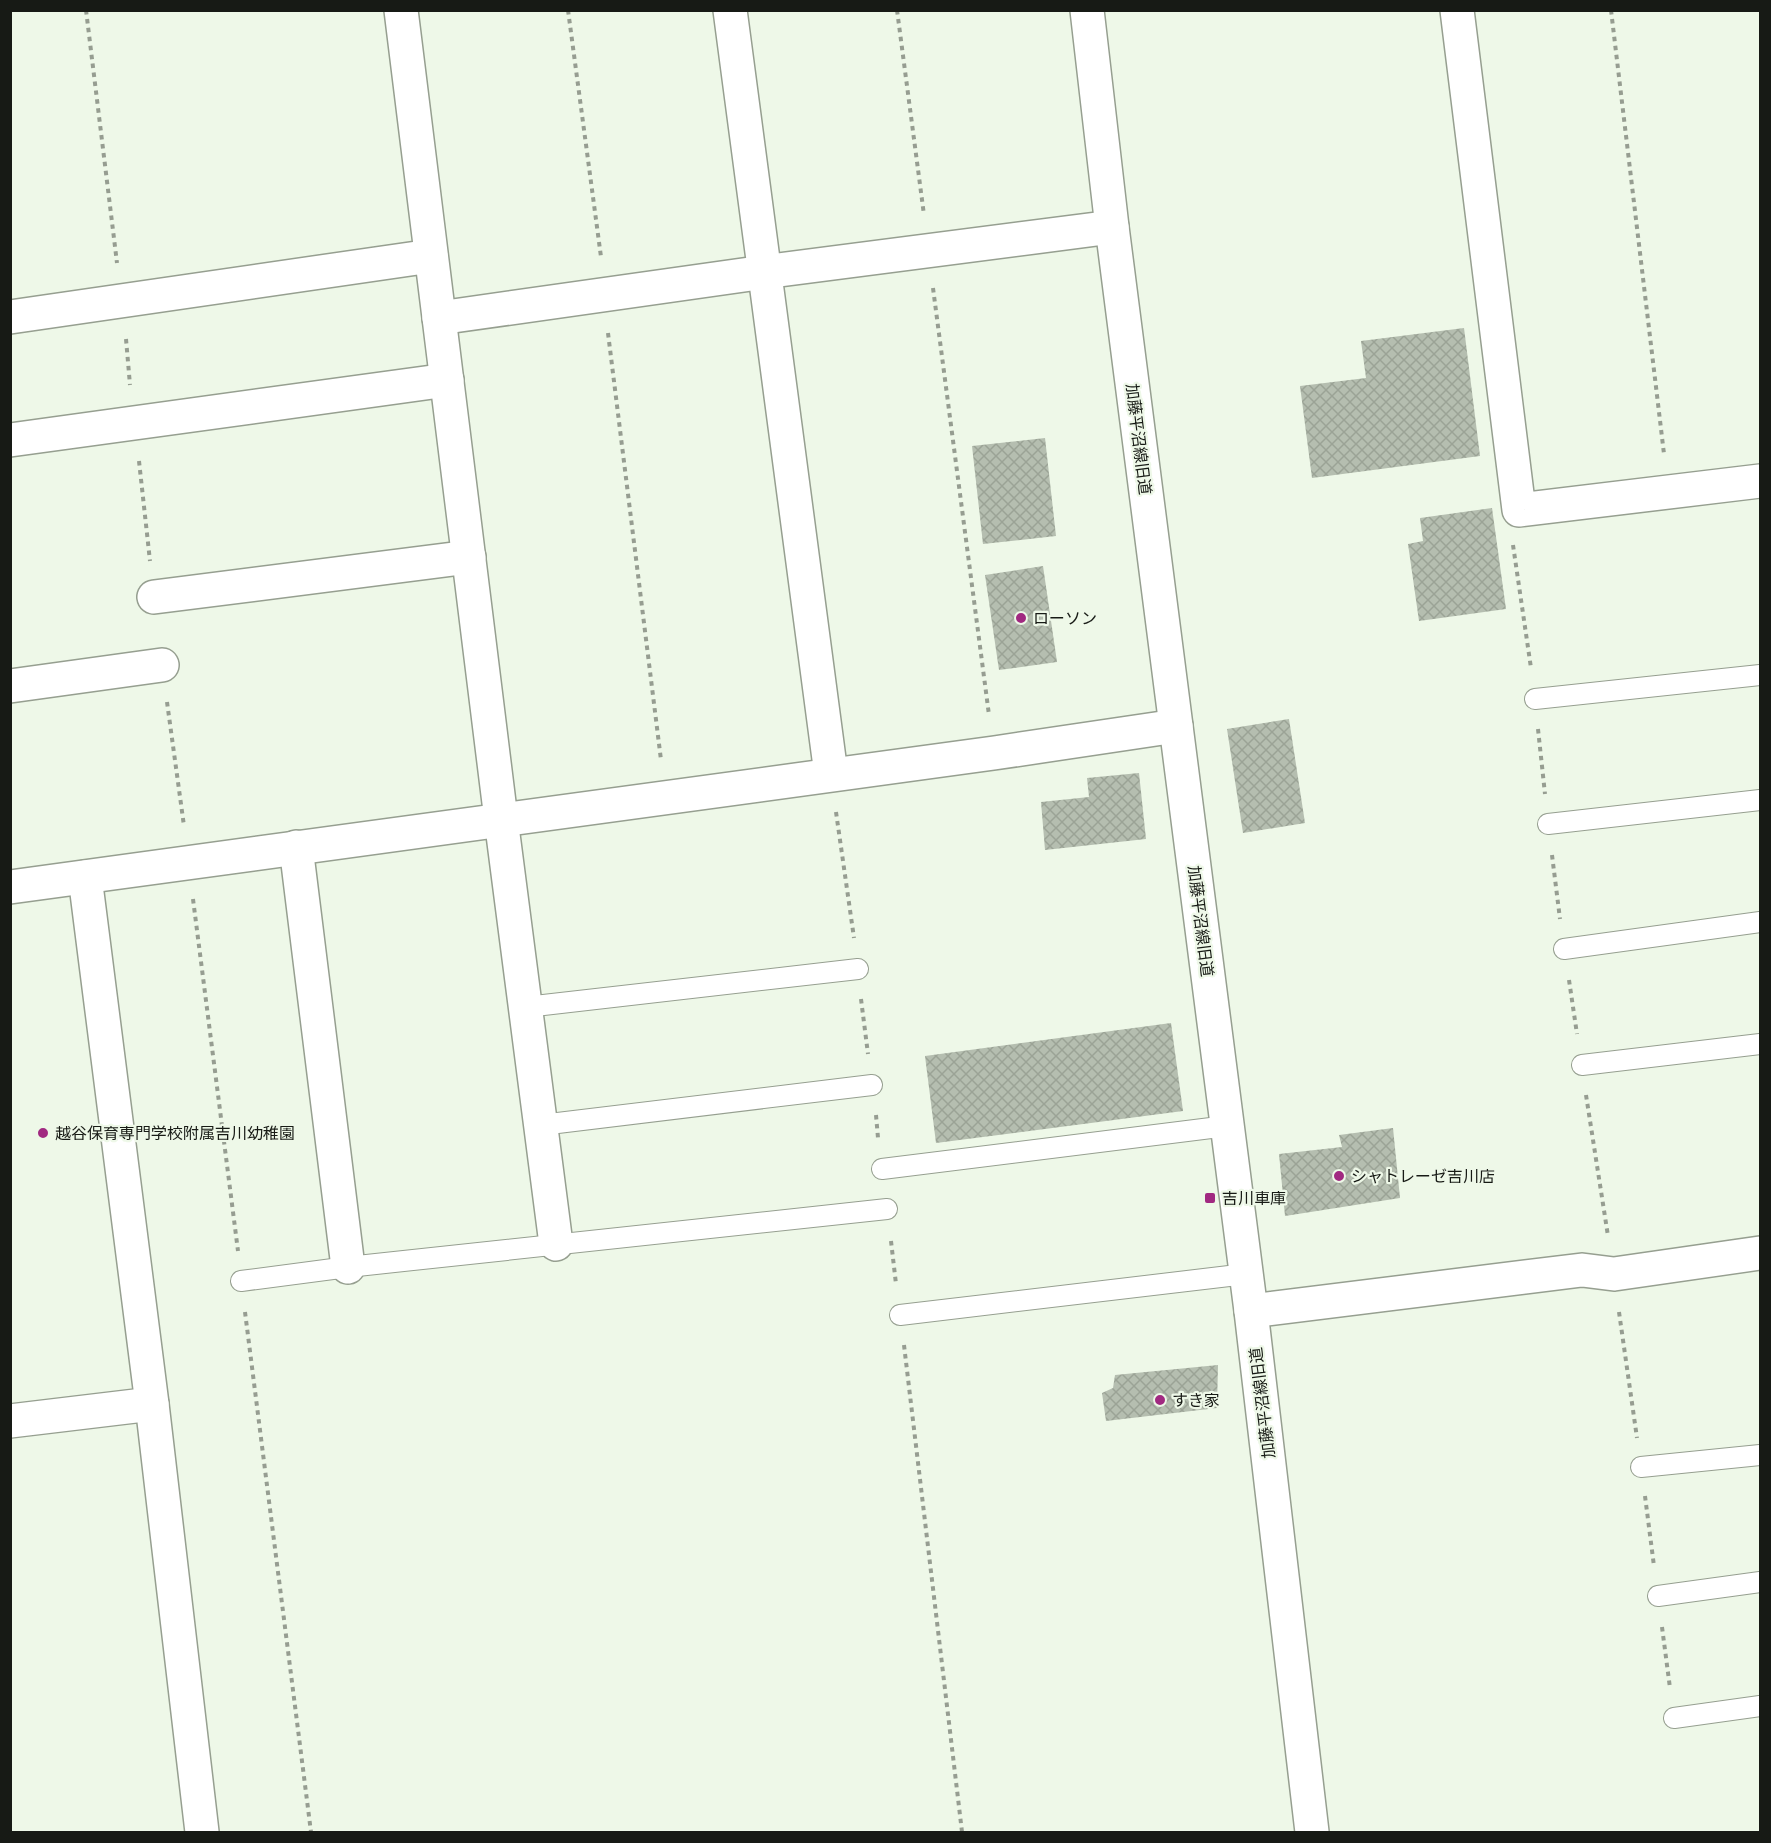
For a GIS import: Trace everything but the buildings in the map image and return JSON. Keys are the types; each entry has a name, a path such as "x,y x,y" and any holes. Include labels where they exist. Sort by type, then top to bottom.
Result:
{"street":[{"path":"401,10 556,1244"},
{"path":"730,10 831,774"},
{"name":"加藤平沼線旧道","path":"1087,10 1112,227 1251,1311 1312,1833"},
{"path":"1457,10 1520,510 1761,481"},
{"path":"439,318 764,272 1112,227"},
{"path":"10,317 431,256"},
{"path":"10,440 447,380"},
{"path":"154,597 469,557"},
{"path":"10,686 162,665"},
{"path":"10,887 994,753 1176,726"},
{"path":"296,847 348,1267"},
{"path":"85,877 152,1404 202,1833"},
{"path":"1251,1311 1582,1270 1614,1274 1761,1253"},
{"path":"10,1421 152,1404"}],"lane":[{"path":"1535,699 1761,675"},
{"path":"1548,824 1761,800"},
{"path":"1564,949 1761,922"},
{"path":"526,1007 858,969"},
{"path":"1582,1065 1761,1044"},
{"path":"541,1125 872,1085"},
{"path":"882,1169 1227,1126"},
{"path":"241,1281 348,1267 887,1209"},
{"path":"900,1315 1246,1274"},
{"path":"1641,1467 1761,1455"},
{"path":"1658,1596 1761,1582"},
{"path":"1674,1718 1761,1706"}],"path":[{"path":"86,10 122,302 154,597"},
{"path":"568,10 606,294 607,321 666,797"},
{"path":"897,10 994,753"},
{"path":"1611,10 1669,492"},
{"path":"1520,510 1509,522 1535,699 1564,949 1614,1274 1674,1718"},
{"path":"162,665 311,1833"}],"place":[{"name":"ローソン","path":"1021,618"},
{"name":"越谷保育専門学校附属吉川幼稚園","path":"43,1133"},
{"name":"シャトレーゼ吉川店","path":"1339,1176"},
{"name":"吉川車庫","path":"1210,1198"},
{"name":"すき家","path":"1160,1400"}]}
